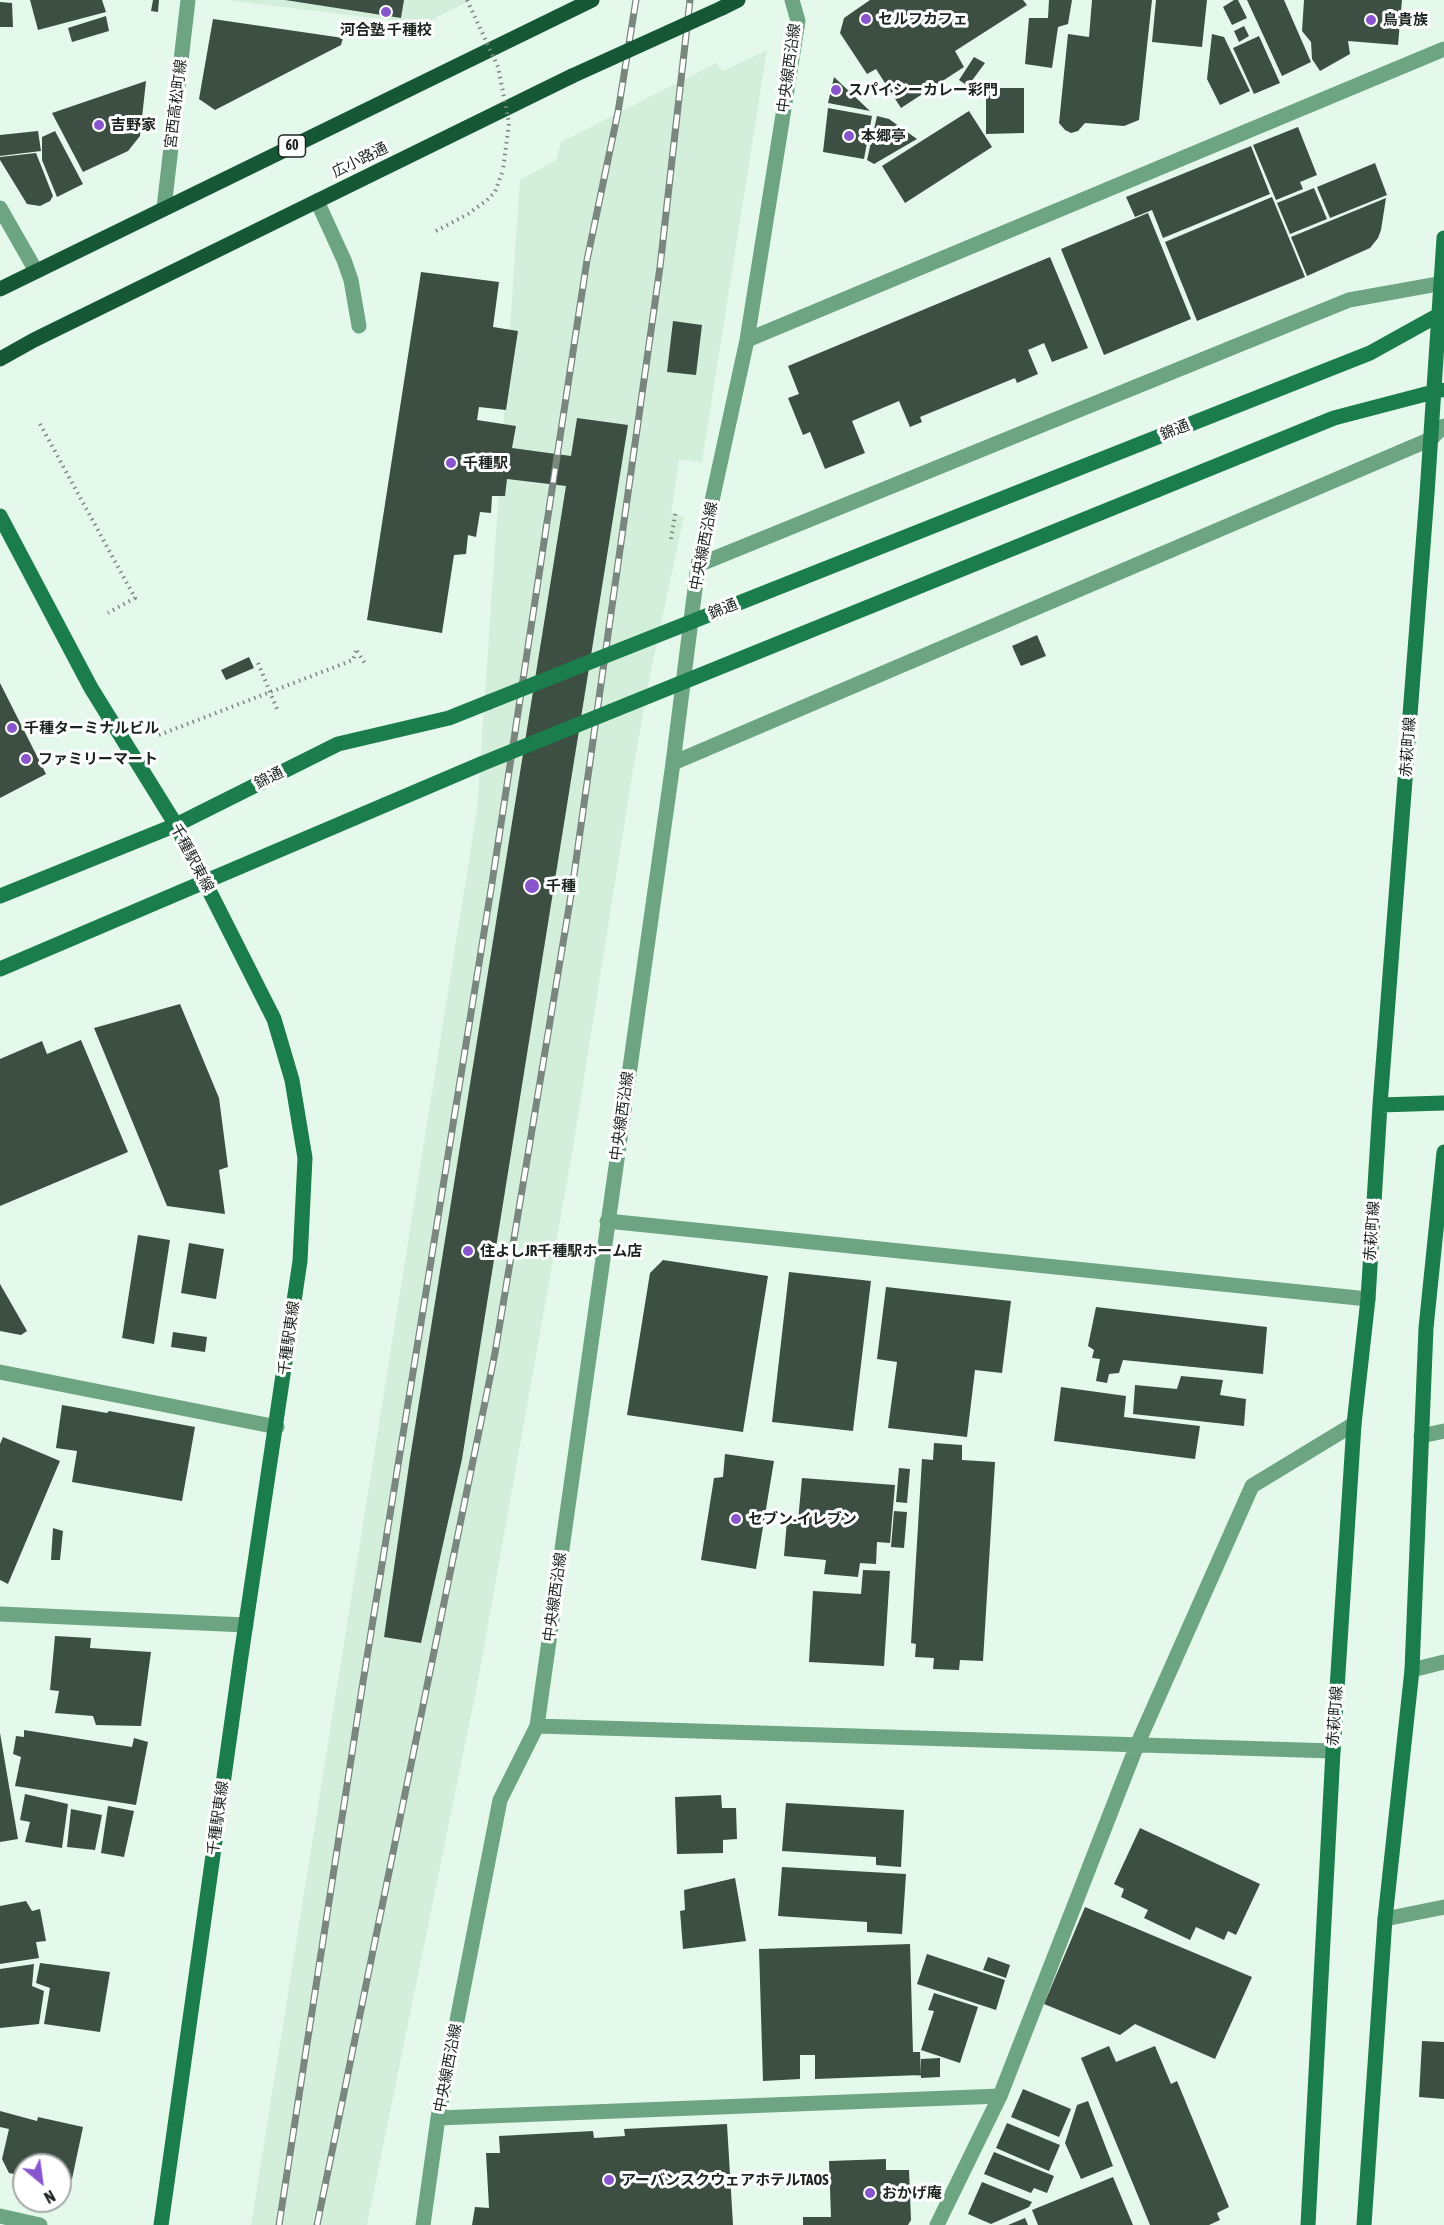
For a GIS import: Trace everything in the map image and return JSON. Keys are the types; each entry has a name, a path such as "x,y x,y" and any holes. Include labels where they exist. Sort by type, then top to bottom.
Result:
{"main road":[{"name":"広小路通","path":"0,359 34,340 572,76 738,0"},
{"name":"60","path":"0,289 588,2"}],"street":[{"name":"宮西高松町線","path":"164,208 188,0"},
{"name":"中央線西沿線","path":"423,2225 438,2118 500,1800 537,1726 673,763 698,565 747,340 798,21 792,0"},
{"path":"747,340 1444,49"},
{"path":"317,201 348,270 359,326"},
{"path":"0,208 36,271"},
{"name":"赤萩町線","path":"1308,2225 1333,1750 1354,1424 1368,1299 1380,1105 1431,439 1439,391 1444,238"},
{"path":"698,565 1349,300 1443,283"},
{"name":"錦通","path":"0,896 176,825 338,744 449,718 1370,353 1442,314"},
{"path":"0,969 482,764 1334,418 1439,391"},
{"path":"673,763 1431,439 1444,426"},
{"name":"千種駅東線","path":"0,516 91,688 176,825 274,1019 292,1080 305,1158 300,1261 161,2225"},
{"path":"1380,1105 1444,1103"},
{"path":"1364,2225 1385,1919 1412,1670 1426,1328 1444,1152"},
{"path":"607,1221 1368,1299"},
{"path":"0,1372 277,1427"},
{"path":"937,2225 1000,2096 1137,1745 1252,1486 1354,1424"},
{"path":"1421,1436 1444,1431"},
{"path":"0,1614 246,1625"},
{"path":"1412,1670 1444,1662"},
{"path":"537,1726 1333,1750"},
{"path":"1385,1919 1444,1907"},
{"path":"438,2118 1000,2096"},
{"path":"0,2216 40,2225"}],"path":[{"path":"435,231 468,214 487,200 495,192 503,170 509,123 498,67 467,0"},
{"path":"40,424 135,598 108,613"},
{"path":"159,735 353,660 356,651 366,665"},
{"path":"258,663 277,710"}],"shaded area":[{"name":"河合塾 千種校","path":"226,0 471,0 423,24"},
{"path":"767,50 702,462 679,460 671,514 684,516 648,685 573,1148 478,1681 367,2225 251,2225 477,810 520,180 556,160 561,142 716,63 723,71"}],"building":[{"path":"30,0 102,0 106,12 38,30"},
{"path":"153,0 159,0 158,12 151,11"},
{"path":"285,0 404,0 401,18"},
{"path":"870,0 1023,0 1027,5 955,51 964,67 901,108 876,69 867,74 840,33 844,18"},
{"path":"1049,0 1072,0 1068,24 1058,27 1052,68 1025,64 1029,18 1048,18"},
{"path":"1092,0 1152,0 1139,120 1124,126 1085,123 1078,131 1071,133 1059,123 1068,34 1089,37"},
{"path":"1156,0 1207,0 1202,47 1152,42"},
{"path":"1238,0 1247,18 1232,25 1223,7"},
{"path":"1247,0 1284,0 1311,62 1282,76"},
{"path":"1304,0 1402,0 1398,45 1348,41 1350,54 1320,71 1312,59 1311,42 1302,31"},
{"path":"0,2 12,3 13,27 0,27"},
{"path":"106,16 109,31 72,42 68,28"},
{"path":"213,19 343,38 341,45 215,110 199,99"},
{"path":"1244,26 1249,36 1239,42 1234,31"},
{"path":"1212,34 1224,37 1250,91 1220,105 1207,79"},
{"path":"1259,36 1280,83 1254,94 1233,48"},
{"path":"974,57 985,63 968,86 959,80"},
{"path":"834,77 870,111 828,103"},
{"name":"吉野家","path":"146,81 140,136 128,151 83,172 52,113"},
{"path":"986,88 1024,88 1024,133 986,134"},
{"path":"828,108 872,116 864,159 823,152"},
{"path":"969,111 992,147 905,203 882,166"},
{"path":"877,116 889,119 917,139 874,164 867,160"},
{"path":"1298,127 1317,175 1300,182 1303,189 1276,200 1253,145"},
{"path":"38,131 41,151 0,156 0,135"},
{"path":"55,131 83,184 57,197 42,160 42,137"},
{"path":"1251,146 1270,194 1163,238 1152,210 1135,217 1126,197"},
{"path":"36,153 53,196 50,201 40,206 27,204 0,160 0,157"},
{"path":"1375,163 1387,195 1330,218 1317,187"},
{"path":"1314,188 1327,219 1290,234 1277,203"},
{"path":"1272,197 1305,277 1197,321 1165,242"},
{"path":"1386,198 1381,230 1370,248 1307,276 1291,237"},
{"path":"1148,213 1191,319 1104,355 1061,249"},
{"path":"1050,257 1088,348 1052,362 1044,343 1028,350 1038,374 1017,383 1015,378 920,417 922,422 910,427 899,401 852,421 865,453 825,469 810,432 803,435 788,398 799,394 788,366"},
{"path":"421,272 499,282 493,327 518,331 506,410 479,407 477,420 516,426 512,448 571,456 577,418 628,425 462,1459 421,1643 384,1637 410,1458 566,486 507,479 505,496 492,496 491,513 480,512 476,537 468,535 466,554 454,555 442,633 367,620"},
{"path":"673,321 702,325 696,375 667,372"},
{"path":"1037,635 1046,656 1021,666 1012,646"},
{"path":"249,657 254,668 226,680 221,670"},
{"name":"千種ターミナルビル","path":"0,683 46,774 0,798"},
{"path":"180,1004 219,1098 228,1167 219,1170 225,1214 167,1206 94,1028"},
{"path":"81,1040 128,1152 0,1206 0,1059 42,1041 47,1054"},
{"path":"138,1235 170,1240 154,1344 122,1338"},
{"path":"189,1243 224,1249 216,1299 181,1293"},
{"path":"663,1260 768,1276 743,1432 627,1415 650,1273"},
{"path":"789,1272 871,1281 853,1431 772,1422"},
{"path":"0,1284 27,1331 21,1335 0,1331"},
{"path":"886,1287 1011,1301 1002,1373 975,1370 967,1437 888,1428 897,1362 877,1359"},
{"path":"1096,1307 1267,1327 1263,1374 1123,1360 1119,1373 1109,1374 1107,1383 1096,1381 1100,1359 1092,1358 1094,1350 1088,1346"},
{"path":"173,1332 207,1337 205,1352 171,1347"},
{"path":"1181,1376 1223,1380 1220,1395 1246,1399 1244,1426 1133,1414 1135,1385 1177,1389"},
{"path":"1061,1387 1126,1396 1124,1417 1200,1426 1195,1459 1054,1441"},
{"path":"62,1405 195,1427 182,1501 72,1482 77,1451 56,1448"},
{"path":"3,1437 60,1461 8,1584 0,1580 0,1444"},
{"path":"934,1443 962,1445 962,1460 995,1462 983,1661 960,1660 959,1670 933,1669 934,1658 915,1657 916,1644 911,1643 922,1459 933,1460"},
{"name":"セブン-イレブン","path":"725,1454 774,1461 756,1569 701,1560 714,1478 723,1477"},
{"path":"899,1468 910,1469 907,1503 896,1502"},
{"path":"802,1478 895,1485 890,1543 877,1542 876,1564 860,1563 858,1577 824,1574 826,1560 784,1556 787,1520 798,1521"},
{"path":"894,1511 907,1512 904,1548 891,1547"},
{"path":"53,1528 63,1531 60,1560 51,1560"},
{"path":"863,1570 890,1571 884,1666 809,1662 813,1591 861,1594"},
{"path":"55,1636 91,1638 90,1648 151,1652 141,1726 96,1725 93,1716 55,1713 59,1691 50,1690"},
{"path":"24,1730 132,1747 134,1738 148,1742 136,1805 15,1786 21,1757 13,1754 16,1736 24,1737"},
{"path":"0,1733 18,1839 0,1842"},
{"path":"25,1794 68,1804 62,1848 25,1842 30,1822 20,1820"},
{"path":"721,1795 722,1808 736,1808 737,1839 723,1840 723,1853 677,1854 675,1797"},
{"path":"786,1803 904,1810 901,1867 876,1865 876,1857 782,1851"},
{"path":"108,1806 134,1811 124,1857 101,1853"},
{"path":"71,1809 102,1815 95,1850 67,1847"},
{"path":"1140,1828 1260,1884 1236,1935 1228,1931 1224,1940 1196,1927 1190,1940 1144,1918 1148,1910 1121,1897 1124,1889 1114,1884"},
{"path":"782,1867 906,1874 902,1934 867,1932 867,1922 778,1916"},
{"path":"735,1878 746,1941 683,1949 680,1911 685,1910 684,1890"},
{"path":"26,1901 32,1911 40,1909 46,1941 36,1942 39,1958 0,1964 0,1906"},
{"path":"1085,1907 1252,1977 1215,2059 1135,2024 1120,2035 1044,2004"},
{"path":"910,1944 913,2052 920,2052 921,2075 815,2079 815,2055 800,2055 800,2079 763,2081 759,1949"},
{"path":"927,1954 1005,1980 996,2010 917,1984"},
{"path":"988,1957 1010,1965 1006,1978 983,1970"},
{"path":"40,1963 110,1972 100,2032 44,2024 50,1988 36,1983"},
{"path":"34,1964 32,1986 44,1991 39,2024 0,2028 0,1969"},
{"path":"934,1993 978,2007 960,2063 921,2050 934,2011 928,2010"},
{"path":"1422,2041 1444,2042 1444,2099 1419,2097"},
{"path":"1109,2046 1116,2062 1155,2046 1171,2084 1177,2081 1229,2207 1217,2213 1220,2220 1209,2225 1150,2225 1081,2058"},
{"path":"940,2058 940,2077 921,2078 921,2059"},
{"path":"1023,2089 1071,2109 1059,2137 1011,2117"},
{"path":"1088,2101 1113,2166 1081,2179 1065,2143 1077,2105"},
{"path":"0,2111 37,2121 38,2117 83,2127 72,2179 72,2153 12,2153 12,2174 9,2173 2,2159 9,2129 0,2127"},
{"path":"1007,2123 1060,2145 1049,2171 996,2148"},
{"name":"アーバンスクウェアホテルTAOS","path":"727,2124 733,2225 472,2225 475,2207 489,2208 486,2153 500,2153 499,2136 593,2131 594,2138 625,2136 624,2129"},
{"path":"994,2152 1054,2176 1047,2193 1034,2188 1031,2193 984,2174"},
{"name":"おかげ庵","path":"886,2159 886,2170 909,2170 911,2220 908,2225 803,2225 803,2217 831,2217 829,2161"},
{"path":"1113,2177 1133,2225 1038,2225 1032,2210"},
{"path":"982,2182 1032,2202 1029,2207 991,2224 968,2214"},
{"path":"1025,2218 1028,2225 1008,2225"}],"railway":[{"path":"279,2225 363,1682 492,883 587,260 618,112 636,0"},
{"path":"317,2225 495,1353 572,889 660,267 690,0"}],"place":[{"name":"河合塾 千種校","path":"386,12"},
{"name":"セルフカフェ","path":"866,19"},
{"name":"鳥貴族","path":"1371,20"},
{"name":"スパイシーカレー彩門","path":"836,90"},
{"name":"吉野家","path":"99,125"},
{"name":"本郷亭","path":"849,136"},
{"name":"千種駅","path":"451,463"},
{"name":"千種ターミナルビル","path":"12,728"},
{"name":"ファミリーマート","path":"26,759"},
{"name":"千種","path":"532,886"},
{"name":"住よしJR千種駅ホーム店","path":"468,1251"},
{"name":"セブン-イレブン","path":"736,1519"},
{"name":"アーバンスクウェアホテルTAOS","path":"609,2180"},
{"name":"おかげ庵","path":"870,2193"}]}
